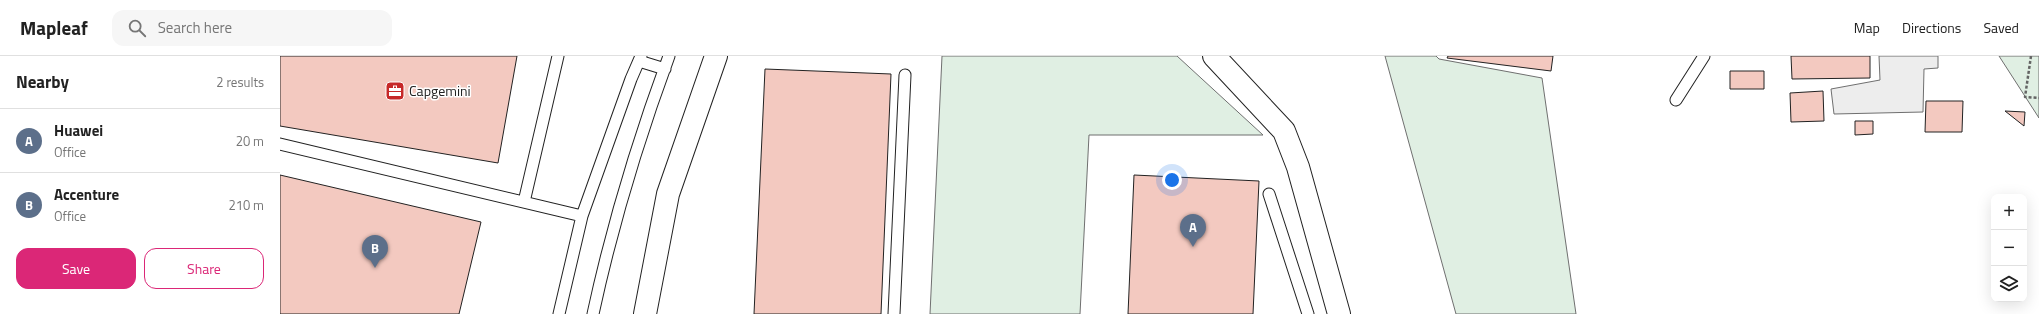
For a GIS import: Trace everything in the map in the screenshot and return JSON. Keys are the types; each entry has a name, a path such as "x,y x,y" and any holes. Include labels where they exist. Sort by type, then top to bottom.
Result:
{"street":[{"path":"645,314 668,194 716,56"},
{"path":"1214,56 1284,131 1298,167 1339,314"}],"lane":[{"path":"524,202 558,56"},
{"path":"593,314 620,206 658,84 669,56"},
{"path":"1676,100 1704,56"},
{"path":"559,314 582,216 631,79 640,58 664,69"},
{"path":"894,314 905,75"},
{"path":"280,144 582,216"},
{"path":"1269,194 1308,314"}],"path":[{"path":"2031,56 2025,96 2039,98"}],"green space":[{"path":"942,56 1177,56 1263,135 1089,135 1080,314 930,314"},
{"path":"1385,56 1436,56 1439,59 1542,78 1576,314 1456,314"},
{"path":"1999,56 2039,56 2039,118"}],"shaded area":[{"path":"1879,56 1938,56 1938,68 1924,69 1923,112 1834,114 1831,89 1880,80"}],"building":[{"name":"Capgemini","path":"280,56 517,56 498,163 280,126"},
{"path":"1448,56 1553,56 1551,71 1447,58"},
{"path":"1791,56 1870,56 1870,78 1792,79"},
{"path":"765,69 891,74 881,314 754,314"},
{"path":"1730,71 1764,71 1764,89 1730,89"},
{"path":"1823,91 1824,121 1791,122 1790,93"},
{"path":"1926,101 1963,101 1962,132 1925,132"},
{"path":"2005,111 2025,112 2024,126"},
{"path":"1855,121 1873,121 1873,134 1855,135"},
{"path":"280,175 481,222 459,314 280,314"},
{"path":"1134,175 1259,181 1253,314 1128,314"}],"place":[{"name":"Capgemini","path":"395,91"},
{"name":"Huawei","path":"1193,247"},
{"name":"Accenture","path":"375,268"}]}
